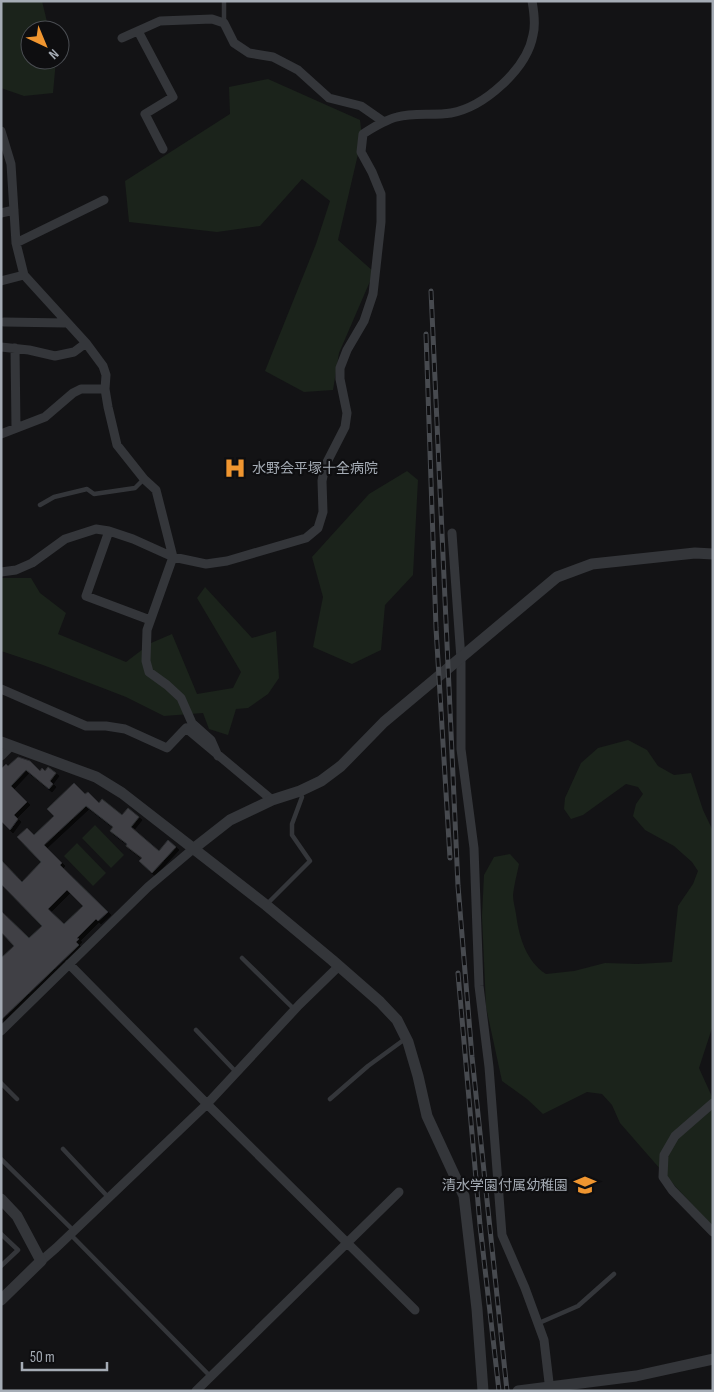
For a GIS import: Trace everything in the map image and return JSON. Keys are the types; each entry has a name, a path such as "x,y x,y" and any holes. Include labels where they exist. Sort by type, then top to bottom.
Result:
{"street":[{"path":"1,572 16,570 32,563 65,539 96,529 133,539 173,557 206,564 227,561 306,538 318,528 323,512 322,481 325,466 345,427 347,413 340,378 340,368 347,350 364,321 373,294 381,222 381,194 361,152 363,134 399,116 452,113 478,102 505,82 527,55 534,35 532,1"},
{"path":"122,38 160,20 212,19 224,23 234,43 249,53 273,58 298,70 330,98 361,106 384,122"},
{"path":"138,31 173,98 145,114 164,149"},
{"path":"1,131 11,164 16,242 24,275 86,343 103,366 106,375 105,389 117,445 144,479 156,490 173,557 150,620 146,661 149,672 181,698 192,723 211,740 218,756"},
{"path":"16,242 104,200"},
{"path":"1,213 14,210"},
{"path":"1,281 24,275"},
{"path":"4,322 66,323"},
{"path":"1,348 15,348 55,356 74,352 86,343"},
{"path":"15,348 16,428"},
{"path":"2,435 45,417 72,393 80,389 105,389"},
{"path":"109,531 86,596 150,620"},
{"path":"452,533 461,659 461,749 474,848 479,986 489,1067 502,1235 525,1288 544,1340 550,1389"},
{"path":"1,1031 148,887 193,849 230,820 272,800 300,792 322,781 384,722 557,577 592,564 695,553 713,554"},
{"path":"1,689 86,726 106,726 125,729 167,748 186,728 272,800"},
{"path":"1,756 6,744 96,777 122,793 266,906 380,1002 397,1020 406,1038 418,1076 427,1116 464,1196 477,1309 482,1391"},
{"path":"69,964 415,1310"},
{"path":"1,1300 207,1104 338,966"},
{"path":"713,1103 675,1136 664,1155 663,1177 672,1190 713,1232"},
{"path":"196,1391 399,1192"},
{"path":"1,1200 16,1216 41,1261"},
{"path":"519,1391 550,1389 636,1376 713,1359"}],"lane":[{"path":"224,1 224,23"},
{"path":"40,505 54,497 87,489 94,494 135,488 144,479"},
{"path":"266,906 310,862 292,834 292,824 302,797 300,792"},
{"path":"242,958 295,1010"},
{"path":"196,1030 236,1072"},
{"path":"330,1099 368,1066 406,1038"},
{"path":"1,1083 17,1099"},
{"path":"63,1149 110,1198"},
{"path":"1,1159 210,1376"},
{"path":"1,1234 18,1250 1,1266"},
{"path":"538,1323 578,1306 614,1274"}],"shaded area":[{"path":"1,1 42,1 47,20 20,20 20,70 55,70 53,93 24,96 1,88"},
{"path":"268,79 360,120 362,137 338,240 374,272 339,353 333,390 304,392 265,371 316,244 330,201 302,179 260,226 217,232 129,222 125,181 230,114 229,87"},
{"path":"407,471 418,480 413,575 385,605 381,650 352,664 313,647 323,597 312,557 369,494"},
{"path":"1,578 31,578 40,593 66,613 58,634 126,662 151,643 172,634 197,694 233,688 241,672 197,598 205,587 252,638 276,631 279,678 268,694 248,708 236,709 228,735 209,729 203,713 164,716 126,697 1,651"},
{"path":"628,740 647,750 658,766 674,775 691,773 703,810 713,831 713,1025 699,1068 713,1099 713,1227 620,1123 612,1105 602,1094 587,1092 543,1114 527,1099 502,1081 486,1007 482,916 484,875 494,857 510,854 519,864 513,895 519,931 525,948 533,962 546,974 574,971 605,963 672,962 678,906 693,884 698,871 692,862 674,846 645,830 633,816 636,804 643,794 638,787 626,784 583,815 571,819 564,809 565,798 581,763 598,748"},
{"path":"95,825 124,855 111,868 82,838"},
{"path":"77,843 106,873 93,886 64,856"}],"building":[{"path":"18,757 30,761 40,771 42,768 45,771 48,767 56,773 50,781 53,784 49,789 26,770 11,786 27,802 14,815 18,819 10,830 1,821 1,769 6,764 8,766"},
{"path":"74,783 85,794 88,792 99,803 102,799 122,815 128,808 139,817 131,827 159,851 168,840 176,847 152,873 139,861 142,858 110,831 113,827 86,806 44,845 62,863 60,865 108,912 98,921 96,919 77,938 79,939 76,942 79,945 1,1020 1,958 14,946 1,932 1,911 29,938 42,926 1,884 1,860 22,882 41,862 17,837 27,828 34,835 54,816 47,809","holes":["67,890 83,906 64,924 48,909"]}],"railway":[{"path":"431,291 458,886 472,1057 507,1391"},
{"path":"426,334 436,628 450,858"},
{"path":"458,973 480,1225 499,1391"}],"place":[{"name":"水野会平塚十全病院","path":"235,468"},
{"name":"清水学園付属幼稚園","path":"585,1185"}]}
